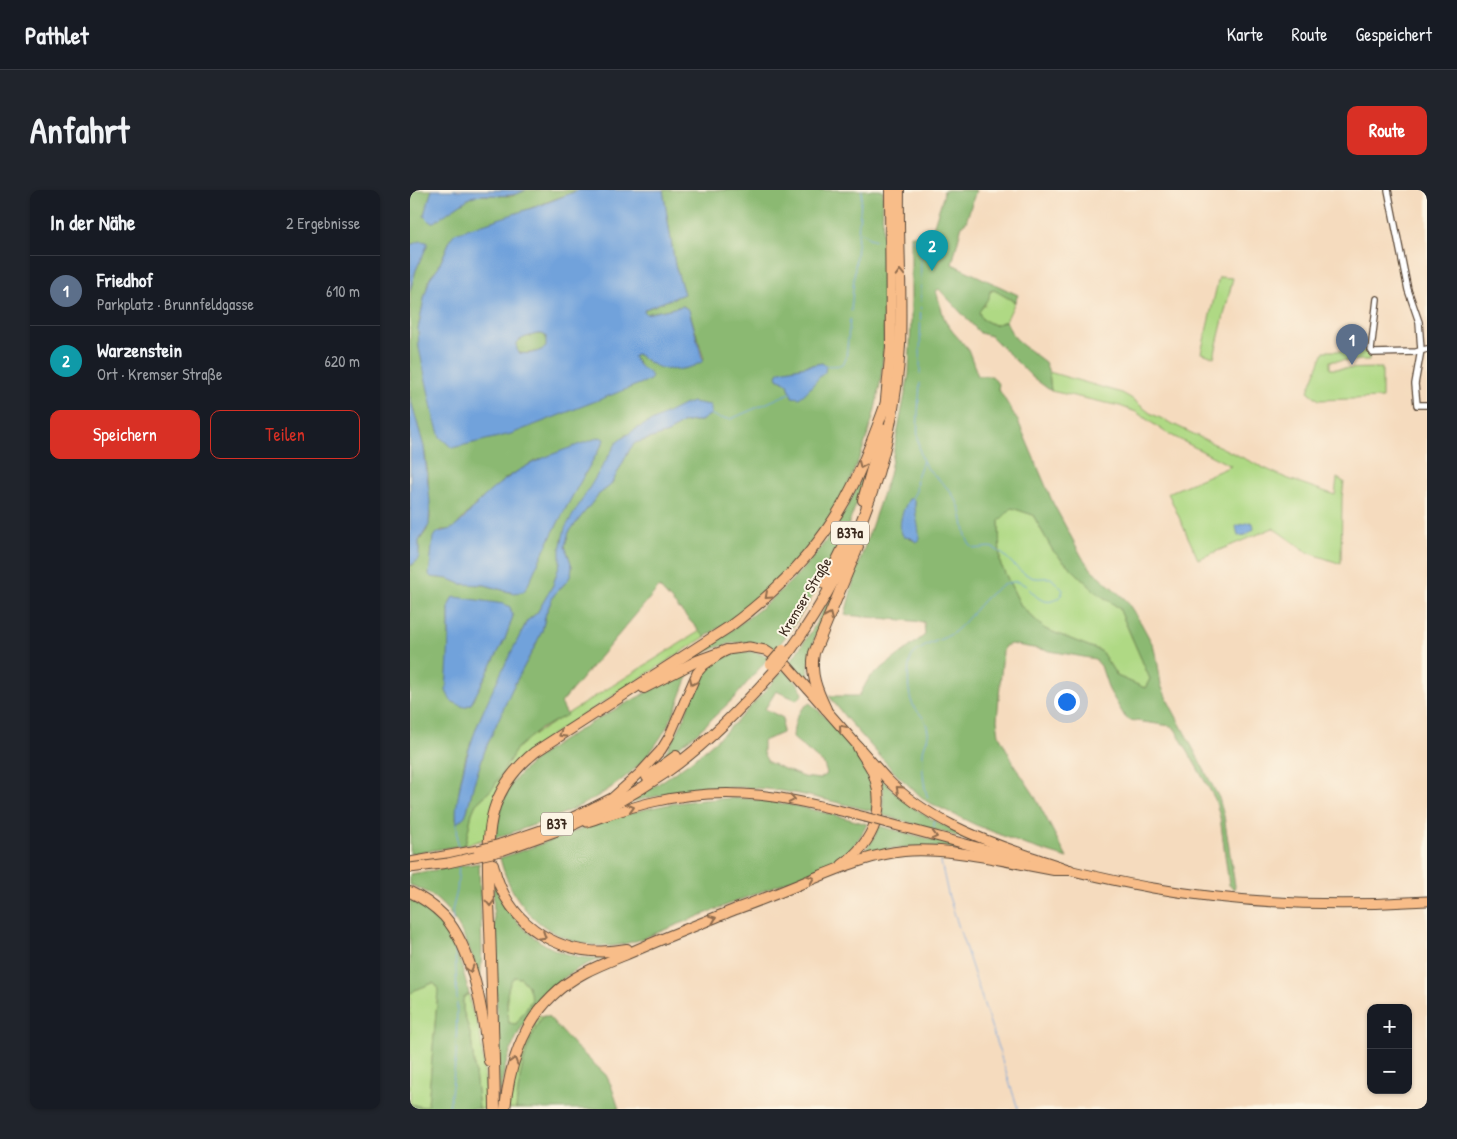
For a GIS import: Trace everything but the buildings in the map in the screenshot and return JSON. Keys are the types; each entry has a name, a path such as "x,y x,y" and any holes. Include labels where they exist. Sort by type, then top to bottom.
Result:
{"highway":[{"name":"Kremser Straße","path":"785,652 839,558 849,534 872,468 893,376 890,190"},
{"name":"Kremser Straße","path":"568,827 600,812 666,772 703,743 742,707 818,611 841,569 862,521 879,474 890,427 893,376 900,322 899,190"},
{"path":"495,1109 489,836 492,816 500,795 518,768 548,743 729,627 760,604 790,575 819,541 842,506 864,460 886,403"},
{"path":"826,709 814,680 812,661 814,652 852,565 878,484 879,474"},
{"path":"603,708 697,661 727,650"},
{"name":"Kremser Straße","path":"612,798 660,768 698,739 774,666"},
{"path":"836,870 865,845 873,830 878,811 876,780 858,747"},
{"path":"489,836 495,872 504,894 518,916 544,937 565,947 596,952 618,951 650,944"},
{"path":"504,1109 510,1071 519,1046 530,1024 545,1004 563,987 582,974 650,944 836,870 893,852 920,851 954,854 1054,870 1070,870"},
{"path":"410,892 434,907 452,926 459,938 470,968 480,1008 495,1109"}],"main road":[{"path":"612,798 640,773 661,750 676,724 697,673 710,660 727,650 749,647 772,654 793,671 858,747 910,799 936,816 986,840 1070,870"},
{"path":"568,827 652,802 715,793 755,794 817,804 1070,870 1167,891 1256,901 1350,904 1427,901"},
{"name":"B37","path":"410,862 501,848 556,825 612,798"},
{"name":"B37","path":"410,868 456,862 568,827"}],"street":[{"path":"1388,190 1408,290 1419,322 1424,349 1415,384 1417,405 1427,405"},
{"path":"1377,299 1371,350 1373,353 1406,352 1424,349"}],"green space":[{"path":"410,190 432,190 424,216 430,222 477,195 512,196 526,190 579,190 451,238 439,266 430,278 425,294 418,329 419,348 643,370 634,358 634,355 637,354 660,367 704,359 689,310 683,306 646,314 644,312 645,309 684,294 675,265 663,190 883,190 884,338 878,396 862,452 837,505 821,530 804,553 776,583 726,623 705,637 659,587 561,703 567,715 540,729 517,748 493,788 476,804 472,813 465,845 410,854 410,566 413,565 419,551 419,541 427,530 430,518 428,474 424,447 410,397 410,291 416,270 427,246 421,241 410,245","holes":["822,363 825,372 816,378 808,390 791,393 788,384 778,378 778,373","711,414 701,421 682,423 668,433 635,443 611,485 598,495 569,532 565,546 572,566 571,575 554,595 546,613 542,631 512,689 485,750 467,811 460,819 456,820 460,784 466,756 481,716 527,621 537,613 553,585 560,563 562,539 625,435","603,443 582,478 527,587 513,593 485,585 461,584 449,579 431,577 441,530 450,530 455,527 478,502 506,478 535,461","449,605 510,607 513,616 505,639 471,704 466,706 453,702"]},
{"path":"944,190 976,190 966,222 962,225 952,264 1018,295 1015,302 994,290 990,291 989,297 979,312 982,319 994,325 1006,321 1012,334 1021,344 1045,362 1049,372 1051,391 1032,377 991,336 980,333 939,289 936,291 945,321 968,349 978,376 992,376 999,385 998,388 1018,421 1053,503 1082,557 1092,570 1126,600 1153,645 1161,685 1167,699 1219,798 1224,816 1234,889 1229,885 1220,817 1215,799 1175,729 1171,726 1129,720 1125,717 1109,690 1101,666 1095,659 1011,644 1005,646 1003,651 997,720 999,735 1015,766 1033,793 1067,858 1023,844 976,825 926,801 896,774 829,696 859,696 869,678 925,635 924,622 845,615 855,575 889,475 909,374 911,235 930,237","holes":["915,501 914,541 907,536","1012,508 1033,515 1053,551 1096,592 1119,608 1150,679 1145,688 1117,676 1101,651 1045,629 1021,606 1000,563 999,521"]},
{"path":"1219,277 1233,278 1214,357 1201,353"},
{"path":"994,290 1015,302 1006,321 994,325 982,319 978,312 984,306 990,292"},
{"path":"537,334 546,336 547,347 534,352 519,353 517,348 518,342 521,339"},
{"path":"1324,351 1369,351 1369,360 1330,361 1330,369 1382,368 1382,398 1319,400 1308,391"},
{"path":"1049,372 1122,393 1150,413 1286,478 1335,495 1337,478 1344,482 1341,564 1307,552 1273,528 1198,559 1168,493 1231,466 1165,432 1136,412 1120,406 1051,391"},
{"path":"868,463 853,513 832,561 792,628 776,649 757,643 738,642 719,647 684,662 747,619 803,569 840,520"},
{"path":"1012,508 1033,515 1053,551 1096,592 1119,608 1150,679 1145,688 1117,676 1101,651 1045,629 1021,606 1000,563 999,521"},
{"path":"844,573 813,643 809,672 811,687 790,662 811,632"},
{"path":"700,631 705,637 547,738 523,757 485,839 465,845 472,813 476,804 493,788 517,748 527,739"},
{"path":"742,652 755,652 769,657 735,697 697,733 661,760 680,728 701,678 716,662"},
{"path":"784,669 799,685 803,694 797,700 776,691 765,709 783,718 782,733 763,741 763,753 768,762 803,777 820,779 827,774 824,764 793,738 797,718 805,706 810,703 844,737 863,765 869,780 872,811 794,793 732,787 662,795 628,803 698,756 747,710"},
{"path":"691,670 669,723 654,747 637,767 616,784 571,810 495,838 504,799 516,778 531,763 556,744 588,725"},
{"path":"880,776 901,798 926,816 980,843 883,815 883,791"},
{"path":"739,798 787,804 867,824 853,846 833,863 639,940 613,946 592,945 573,941 555,933 540,923 526,910 515,895 506,877 500,858 644,809 684,802"},
{"path":"879,826 949,844 960,849 899,848 862,855 874,838"},
{"path":"479,863 482,950 480,983 465,938 448,911 438,900 425,891 410,885 410,874"},
{"path":"493,882 514,918 523,928 545,945 571,955 602,958 584,965 562,979 541,999 525,1022 512,1047 504,1069 500,1095","holes":["514,977 521,978 528,986 532,999 516,1024 509,1023 507,993"]},
{"path":"410,900 434,917 443,928 450,939 461,966 469,994 463,998 463,1010 471,1037 479,1109 410,1109 410,1104 423,1107 428,1104 438,991 437,986 433,983 415,990 410,995"},
{"path":"514,977 521,978 528,986 532,999 516,1025 509,1023 507,1005 507,993"},
{"path":"433,983 437,986 438,991 428,1104 423,1107 410,1104 410,995 415,990"},
{"path":"469,994 471,1008 481,1039 488,1109 479,1109 471,1037 463,1010 463,998"},
{"path":"539,1015 543,1016 527,1049 521,1073 516,1109 506,1109 513,1071"},
{"path":"543,1016 548,1016 575,1046 606,1075 619,1109 516,1109 521,1073 527,1049"}],"water":[{"path":"432,190 526,190 512,195 478,195 471,197 434,222 430,222 424,216"},
{"path":"579,190 663,190 675,265 684,294 645,309 644,312 646,314 683,306 689,310 703,361 691,367 677,370 656,366 637,354 634,355 639,365 650,373 652,377 650,380 511,434 452,448 440,437 419,348 418,329 430,278 439,266 455,233 541,205","holes":["542,334 546,336 546,347 534,353 519,353 517,345 521,339"]},
{"path":"421,241 427,242 427,246 416,270 410,291 410,245"},
{"path":"822,363 826,366 825,372 799,398 792,397 788,384 778,378 777,375 780,371"},
{"path":"410,397 424,447 430,501 429,525 419,541 419,557 410,566"},
{"path":"692,402 710,405 711,414 701,421 682,423 668,433 635,443 611,485 598,495 569,532 565,546 572,566 571,575 554,595 546,613 542,631 512,689 485,750 465,816 457,823 457,804 463,769 477,726 527,621 537,613 553,585 560,563 560,549 565,528 617,442 634,430"},
{"path":"600,437 604,439 603,443 582,478 523,592 513,593 485,585 461,584 449,579 431,577 429,575 433,537 436,534 456,526 487,494 528,465"},
{"path":"912,498 915,501 919,530 919,540 916,542 911,538 904,537 900,523 909,499"},
{"path":"1250,522 1253,523 1254,529 1246,535 1238,536 1236,526"},
{"path":"452,598 504,604 510,607 513,616 505,639 471,704 464,707 451,701 446,691 449,605"}],"waterway":[{"path":"851,311 862,190"},
{"path":"860,231 869,238 876,240"},
{"path":"911,239 919,245 921,251 920,374"},
{"path":"825,366 840,365 846,359 850,319"},
{"path":"920,383 918,440 923,461 956,500 961,511 965,533 971,546 973,548 993,548 1003,554 1019,570 1034,578 1051,578 1063,590 1056,600 1045,601 1020,583 1012,582 1003,585 987,597 953,633 922,648 912,656 908,670 911,699 914,707 923,718 928,732 923,750 924,782 928,798"},
{"path":"710,414 719,418 731,419 792,392"},
{"path":"912,498 916,491 917,477 923,461"},
{"path":"934,821 934,827"},
{"path":"457,823 458,849"},
{"path":"941,862 948,894 1018,1109"},
{"path":"453,921 452,911 457,891 459,865"},
{"path":"455,942 457,999"},
{"path":"449,1109 456,1057 457,1003"}],"place":[{"name":"Warzenstein","path":"932,271"},
{"name":"Friedhof","path":"1352,365"}]}
